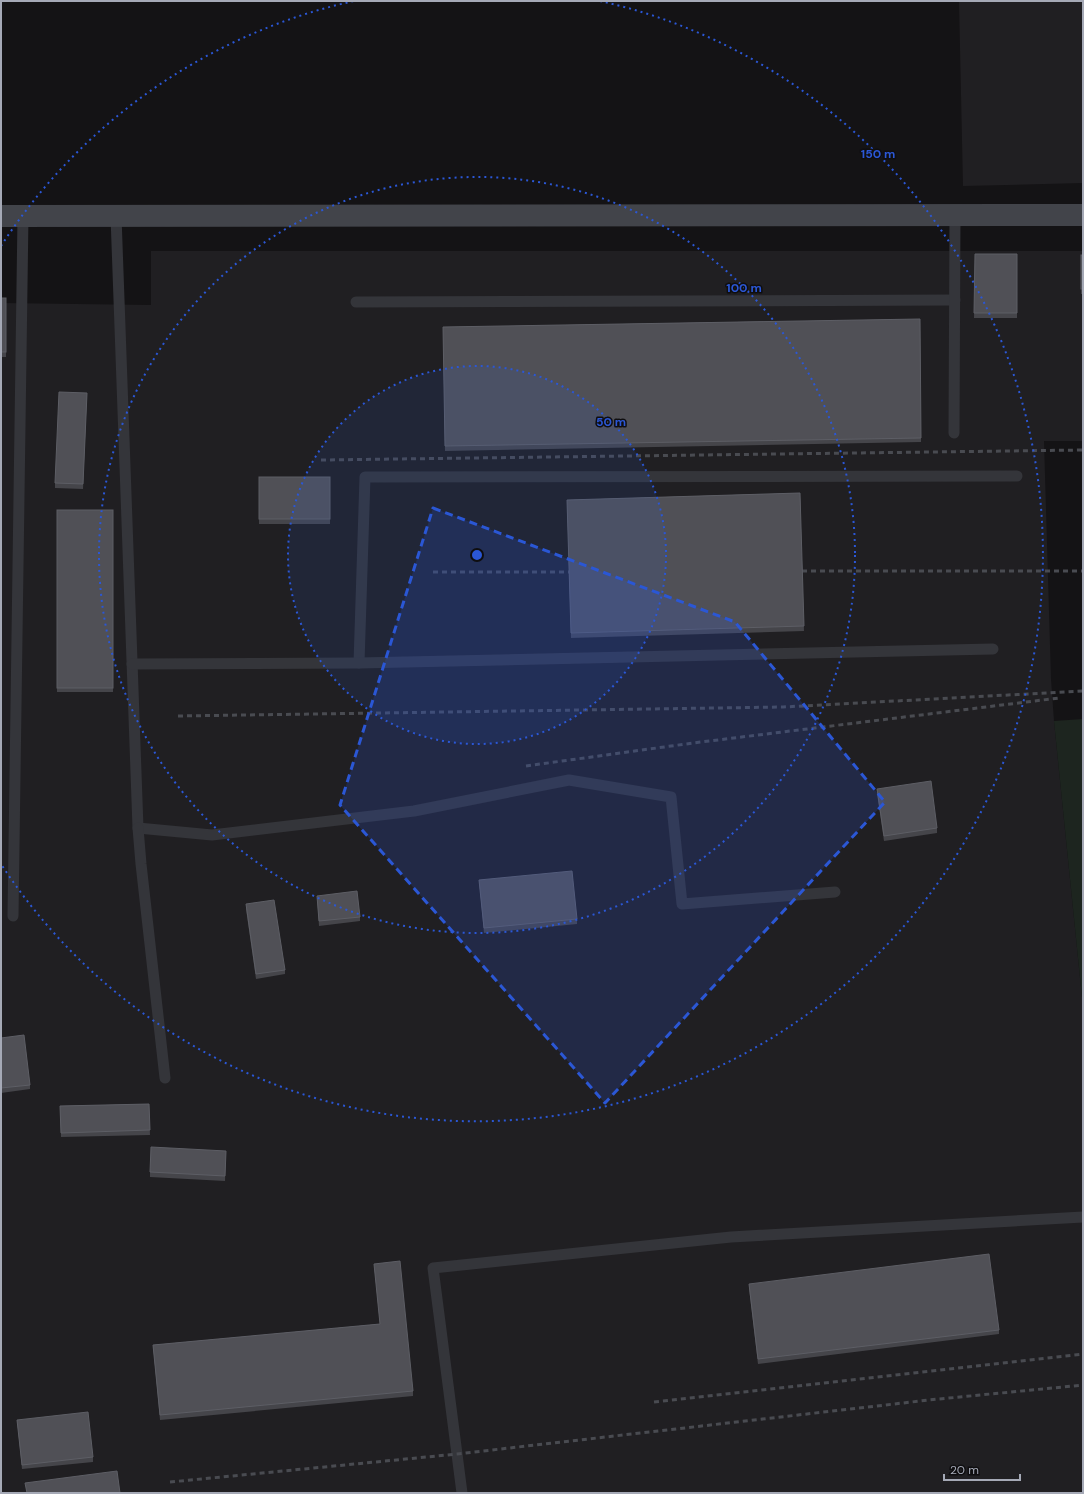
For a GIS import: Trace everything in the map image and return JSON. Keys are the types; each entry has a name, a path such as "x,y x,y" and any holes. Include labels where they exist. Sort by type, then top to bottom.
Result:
{"street":[{"path":"1,216 1083,215"}],"lane":[{"path":"13,916 23,216"},
{"path":"116,216 138,828 165,1078"},
{"path":"954,433 955,216"},
{"path":"356,302 954,300"},
{"path":"359,663 364,477 1017,476"},
{"path":"132,664 359,663 993,649"},
{"path":"138,828 212,835 414,811 569,780 671,797 682,904 835,892"},
{"path":"462,1493 433,1268 731,1236 1083,1217"}],"highlighted area":[{"path":"433,508 735,622 885,802 605,1103 340,805"}],"shaded area":[{"path":"959,1 1083,1 1083,183 963,186"},
{"path":"151,251 1083,251 1083,441 1044,441 1051,679 1083,1007 1083,1493 1,1493 1,303 151,305"},
{"path":"1083,719 1083,1007 1054,721"}],"building":[{"path":"975,254 1017,254 1017,313 974,313"},
{"path":"1081,255 1083,255 1083,289 1081,289"},
{"path":"1,298 6,298 6,352 1,352"},
{"path":"920,319 921,438 445,446 443,327"},
{"path":"59,392 87,393 83,484 55,483"},
{"path":"259,477 330,477 330,519 259,519"},
{"path":"800,493 804,626 571,633 567,500"},
{"path":"57,510 113,510 113,688 57,688"},
{"path":"931,781 937,828 884,836 877,789"},
{"path":"572,871 577,919 484,928 479,880"},
{"path":"357,891 360,917 319,921 317,896"},
{"path":"274,900 285,970 256,974 246,904"},
{"path":"24,1035 30,1085 1,1088 1,1038"},
{"path":"149,1104 150,1130 61,1133 60,1106"},
{"path":"151,1147 226,1151 225,1176 150,1172"},
{"path":"989,1254 999,1330 758,1359 749,1284"},
{"path":"400,1261 413,1391 160,1415 153,1345 380,1324 374,1264"},
{"path":"88,1412 93,1457 22,1465 17,1420"},
{"path":"117,1471 120,1493 27,1493 25,1483"}],"railway":[{"path":"321,460 1083,450"},
{"path":"802,571 1083,571"},
{"path":"433,572 569,572"},
{"path":"178,716 783,707 1083,691"},
{"path":"526,766 693,743 1059,698"},
{"path":"654,1402 1083,1354"},
{"path":"170,1482 457,1454 929,1400 1083,1385"}]}
